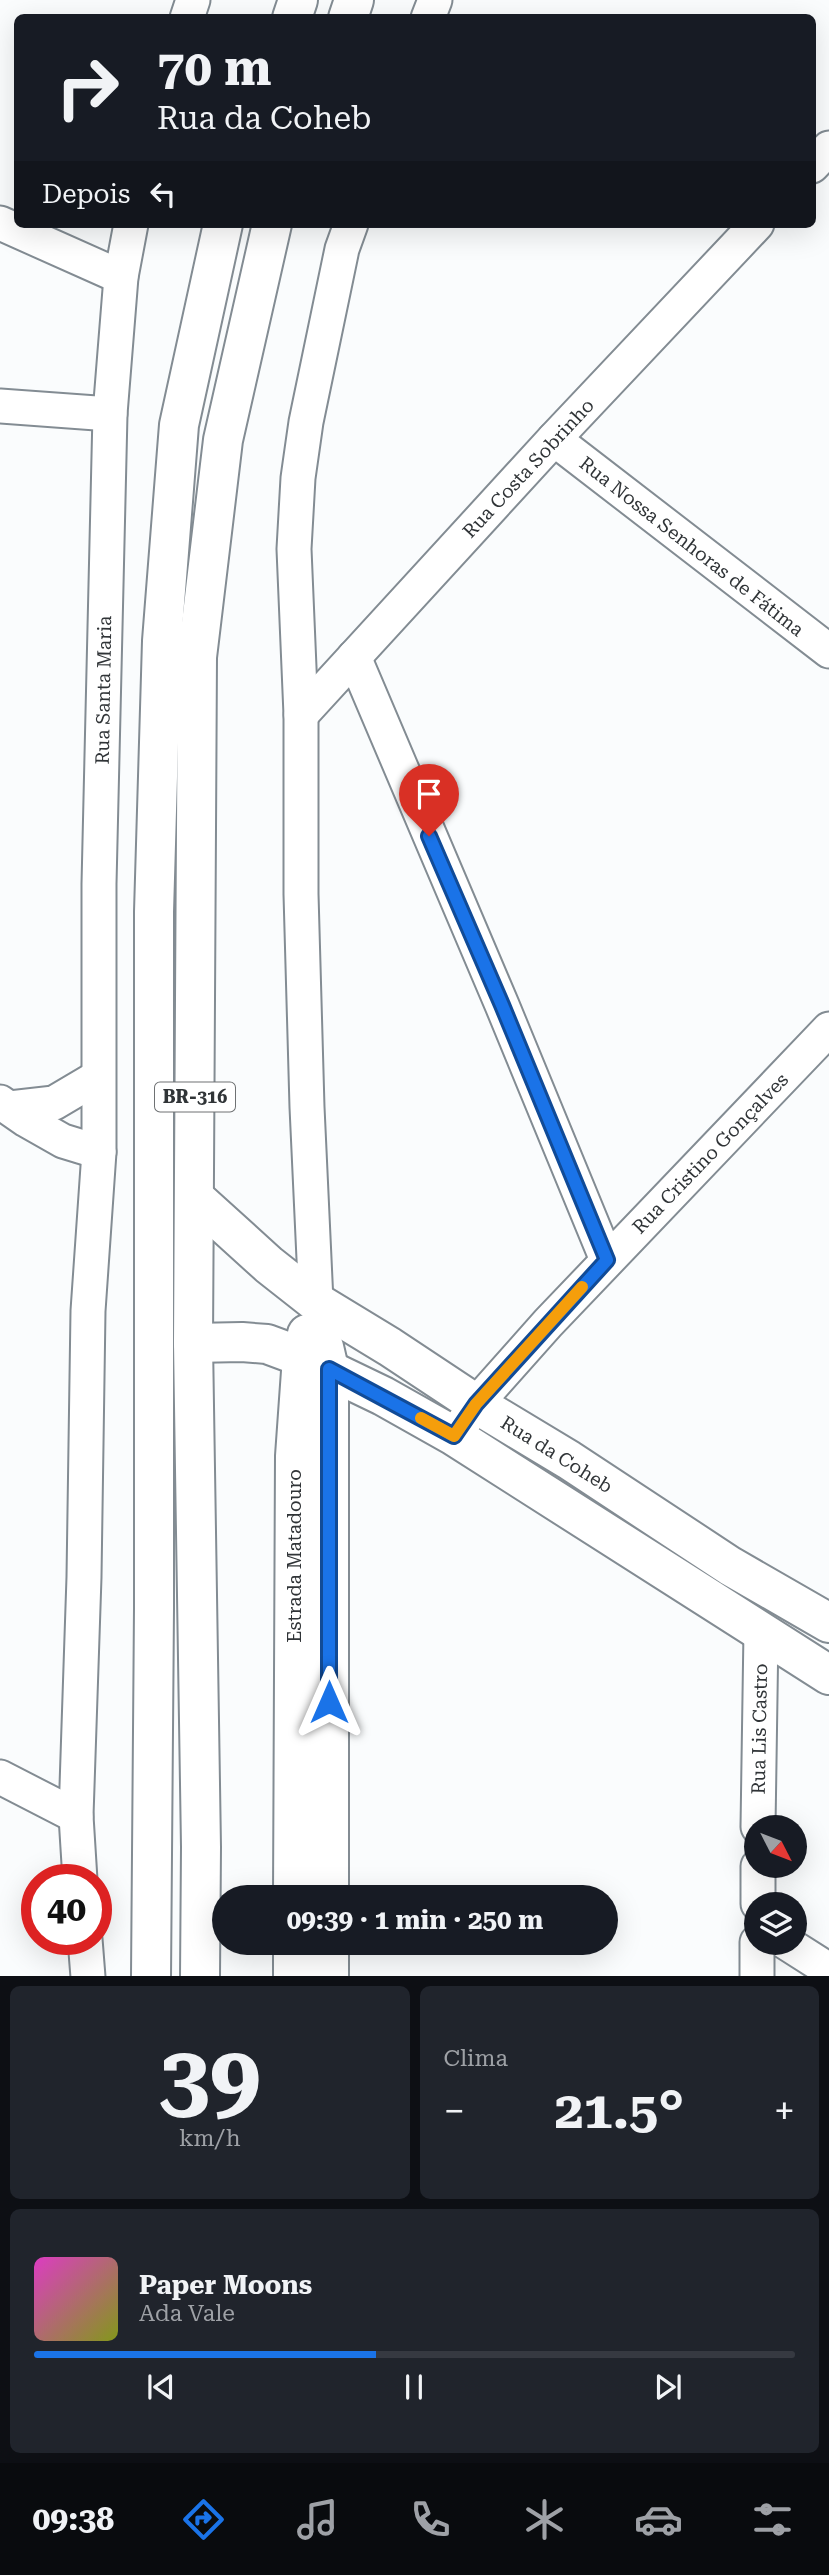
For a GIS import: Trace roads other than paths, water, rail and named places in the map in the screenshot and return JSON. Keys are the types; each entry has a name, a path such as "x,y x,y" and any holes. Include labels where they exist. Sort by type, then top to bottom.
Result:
{"main road":[{"name":"BR-316","path":"151,1976 154,912 162,641 179,425 222,228"},
{"name":"BR-316","path":"200,1976 201,1847 193,1343 197,657 223,440 271,228"},
{"name":"Rua da Coheb","path":"194,1197 268,1265 316,1302 569,1460 730,1566 829,1623"},
{"path":"316,1302 315,1363 329,1885"},
{"name":"Rua da Coheb","path":"193,1343 242,1342 267,1345 315,1363 454,1436 829,1675"},
{"name":"Estrada Matadouro","path":"293,1885 295,1456 315,1363"},
{"path":"293,1955 293,1976"},
{"path":"329,1955 329,1976"}],"street":[{"path":"816,162 829,148"},
{"path":"0,223 121,277"},
{"name":"Rua Santa Maria","path":"79,1864 76,1816 88,1311 99,1152 99,884 110,414 121,277 130,228"},
{"path":"316,1302 302,922 301,715 294,549 298,478 318,354 342,249 350,228"},
{"name":"Rua Costa Sobrinho","path":"301,715 554,439 753,228"},
{"path":"0,406 110,414"},
{"name":"Rua Nossa Senhoras de Fátima","path":"554,439 829,652"},
{"path":"354,657 607,1260"},
{"name":"Rua Cristino Gonçalves","path":"454,1436 476,1404 607,1260 829,1028"},
{"path":"5,1105 54,1103 98,1077"},
{"path":"5,1105 63,1141 99,1152"},
{"name":"Rua Lis Castro","path":"758,1815 761,1631"},
{"path":"0,1777 76,1816"},
{"path":"86,1955 88,1976"},
{"path":"757,1955 757,1976"},
{"path":"805,1955 829,1970"}]}
